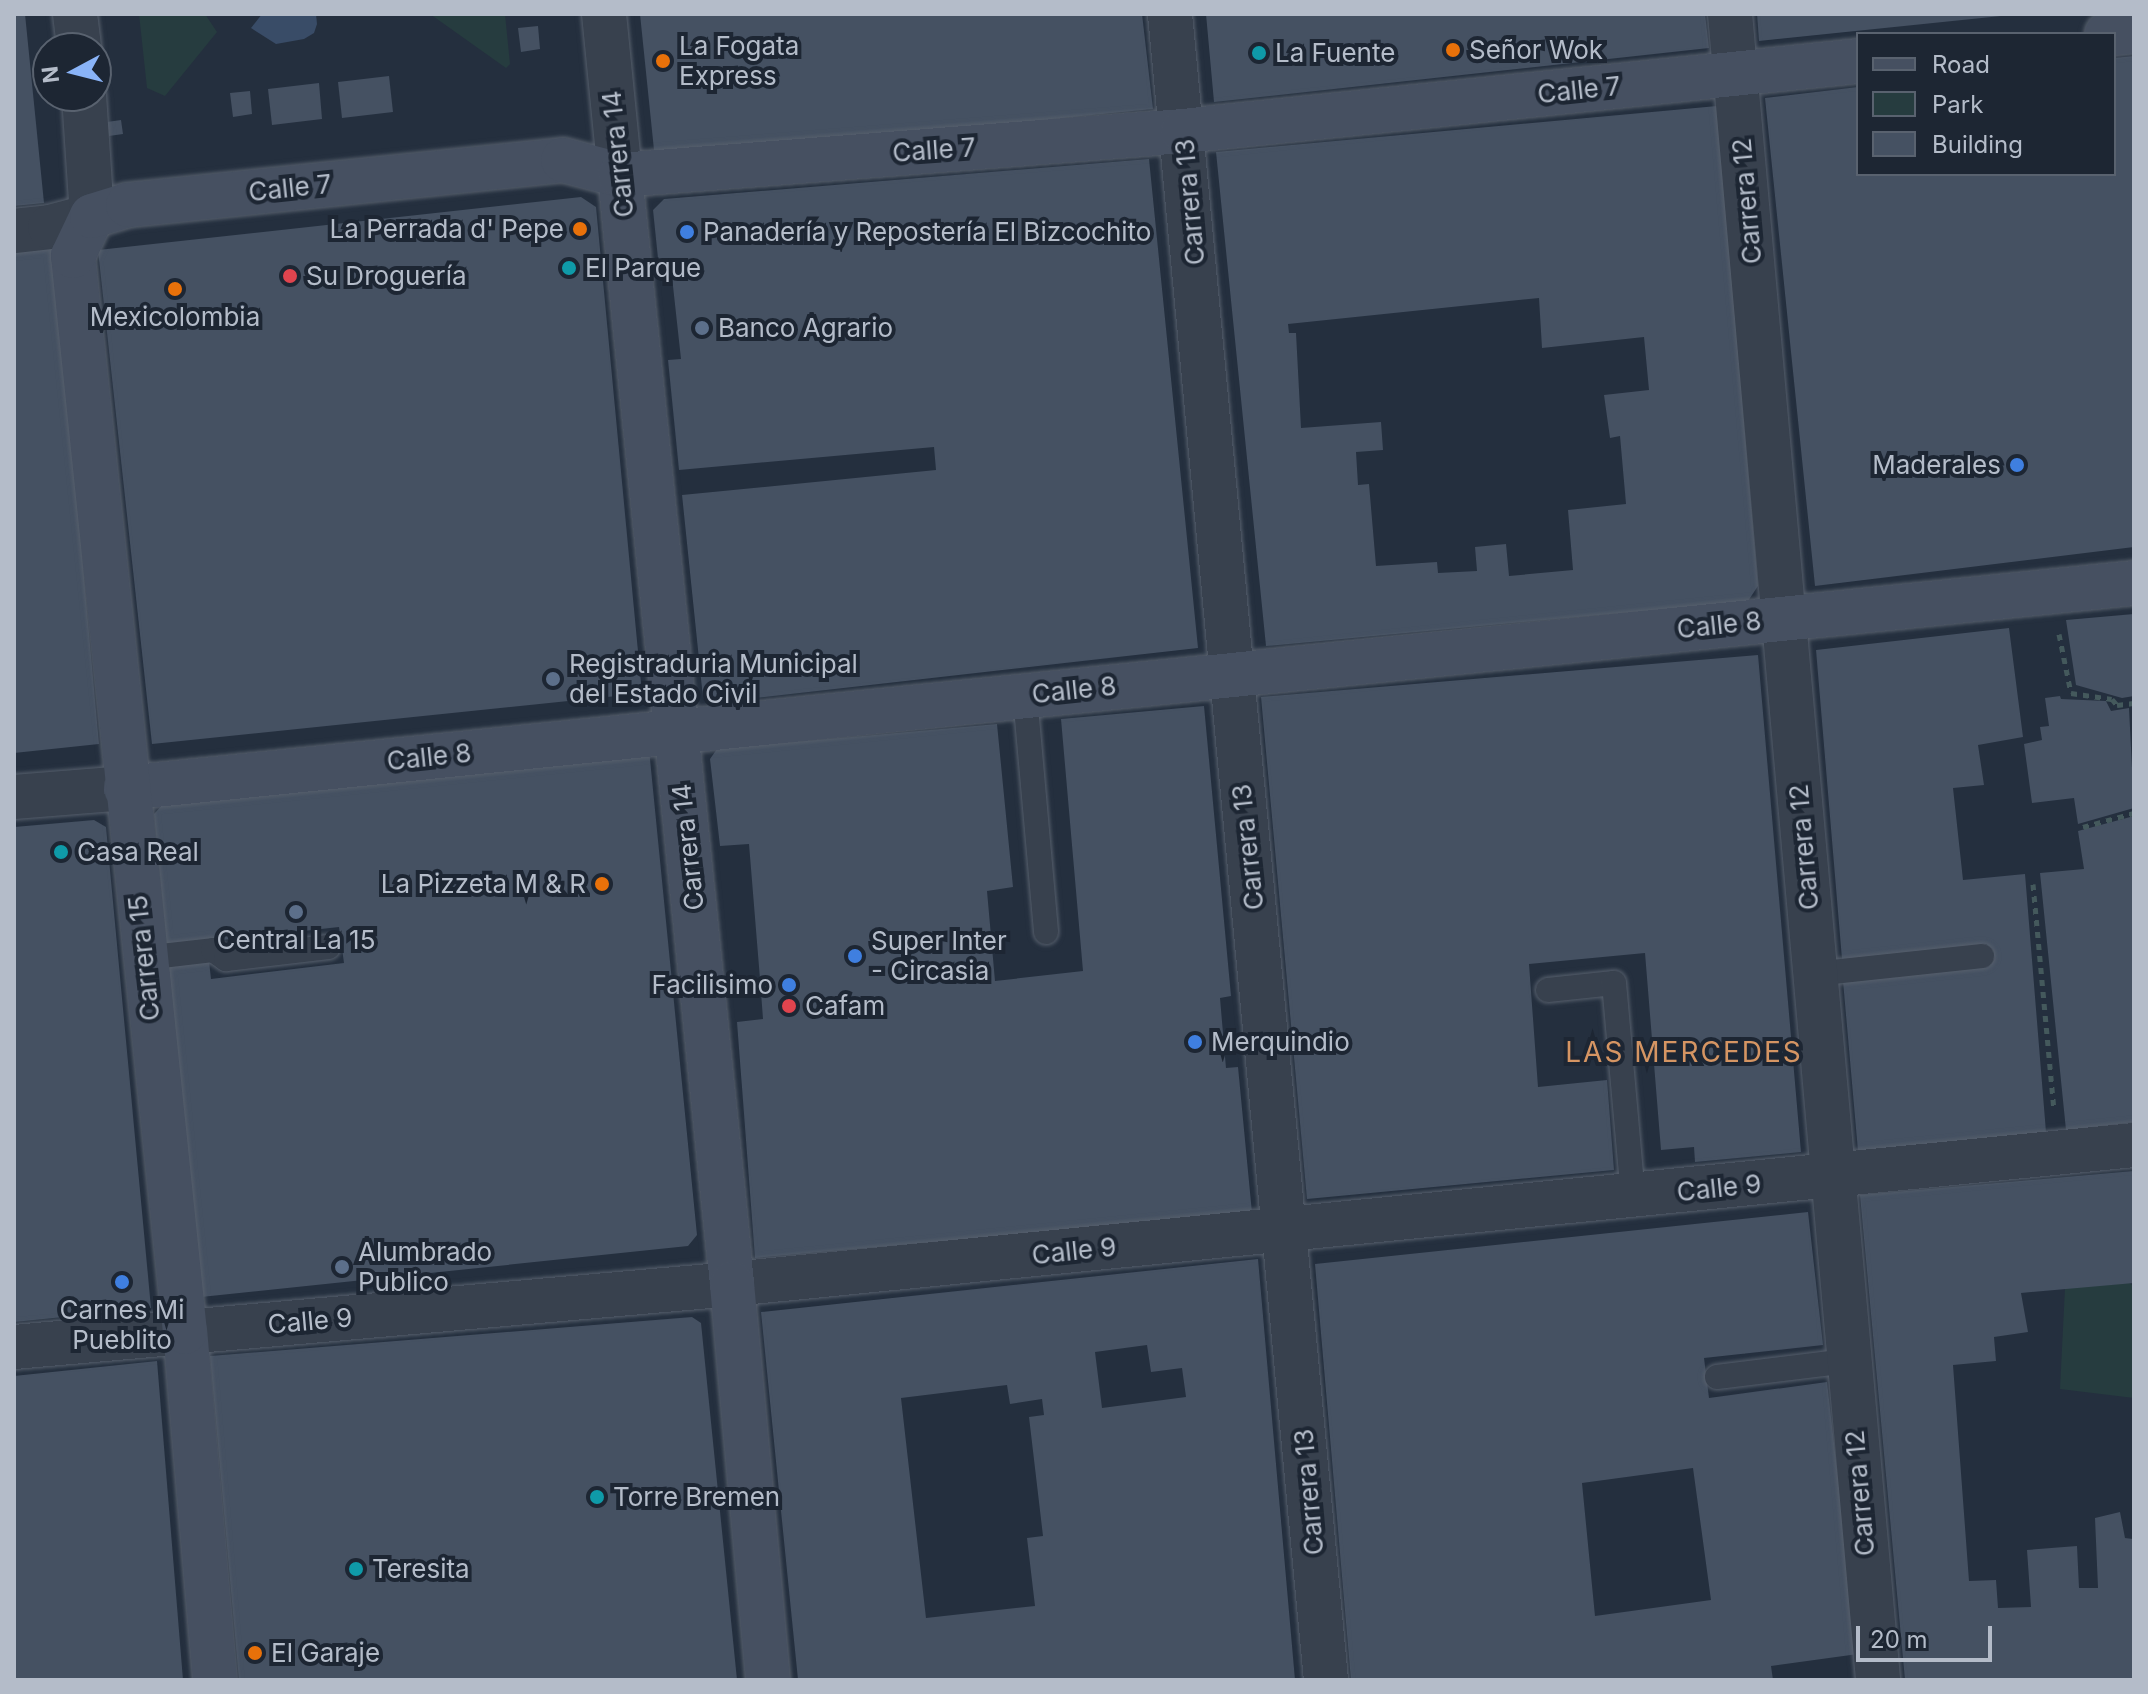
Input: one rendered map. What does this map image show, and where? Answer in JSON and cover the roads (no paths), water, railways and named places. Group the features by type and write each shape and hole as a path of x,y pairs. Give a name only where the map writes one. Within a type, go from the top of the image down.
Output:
{"main road":[{"name":"Calle 7","path":"92,216 128,205 563,160 620,175 1183,131 1856,61"},
{"name":"Carrera 14","path":"620,175 732,1284 768,1680"},
{"name":"Carrera 15","path":"92,216 73,256 185,1332 215,1680"},
{"name":"Calle 8","path":"126,788 2134,583"}],"street":[{"name":"Carrera 14","path":"604,14 620,175"},
{"name":"Carrera 13","path":"1170,14 1287,1230 1326,1680"},
{"name":"Carrera 12","path":"1730,14 1847,1361 1878,1680"},
{"name":"Carrera 15","path":"85,112 92,216"},
{"name":"Calle 7","path":"14,231 50,227 92,216"},
{"name":"Calle 8","path":"14,797 126,788"},
{"name":"Calle 9","path":"14,1347 732,1284 1831,1177 2058,1150 2134,1145"}],"lane":[{"path":"1025,696 1046,932"},
{"path":"144,958 213,950 226,959 328,947"},
{"path":"1814,974 1982,956"},
{"path":"1548,990 1614,983 1633,1197"},
{"path":"1717,1377 1847,1361"}],"water":[{"path":"262,14 316,14 317,24 314,33 304,39 276,44 251,28"}],"place":[{"name":"Señor Wok","path":"1453,50"},
{"name":"La Fuente","path":"1259,53"},
{"name":"La Fogata Express","path":"663,61"},
{"name":"La Perrada d' Pepe","path":"580,229"},
{"name":"Panadería y Repostería El Bizcochito","path":"687,232"},
{"name":"El Parque","path":"569,268"},
{"name":"Su Droguería","path":"290,276"},
{"name":"Mexicolombia","path":"175,289"},
{"name":"Banco Agrario","path":"702,328"},
{"name":"Maderales","path":"2017,465"},
{"name":"Registraduria Municipal del Estado Civil","path":"553,679"},
{"name":"Casa Real","path":"61,852"},
{"name":"La Pizzeta M & R","path":"602,884"},
{"name":"Central La 15","path":"296,912"},
{"name":"Super Inter - Circasia","path":"855,956"},
{"name":"Facilisimo","path":"789,985"},
{"name":"Cafam","path":"789,1006"},
{"name":"Merquindio","path":"1195,1042"},
{"name":"Alumbrado Publico","path":"342,1267"},
{"name":"Carnes Mi Pueblito","path":"122,1282"},
{"name":"Torre Bremen","path":"597,1497"},
{"name":"Teresita","path":"356,1569"},
{"name":"El Garaje","path":"255,1653"}],"district":[{"name":"LAS MERCEDES","path":"1684,1052"}]}
